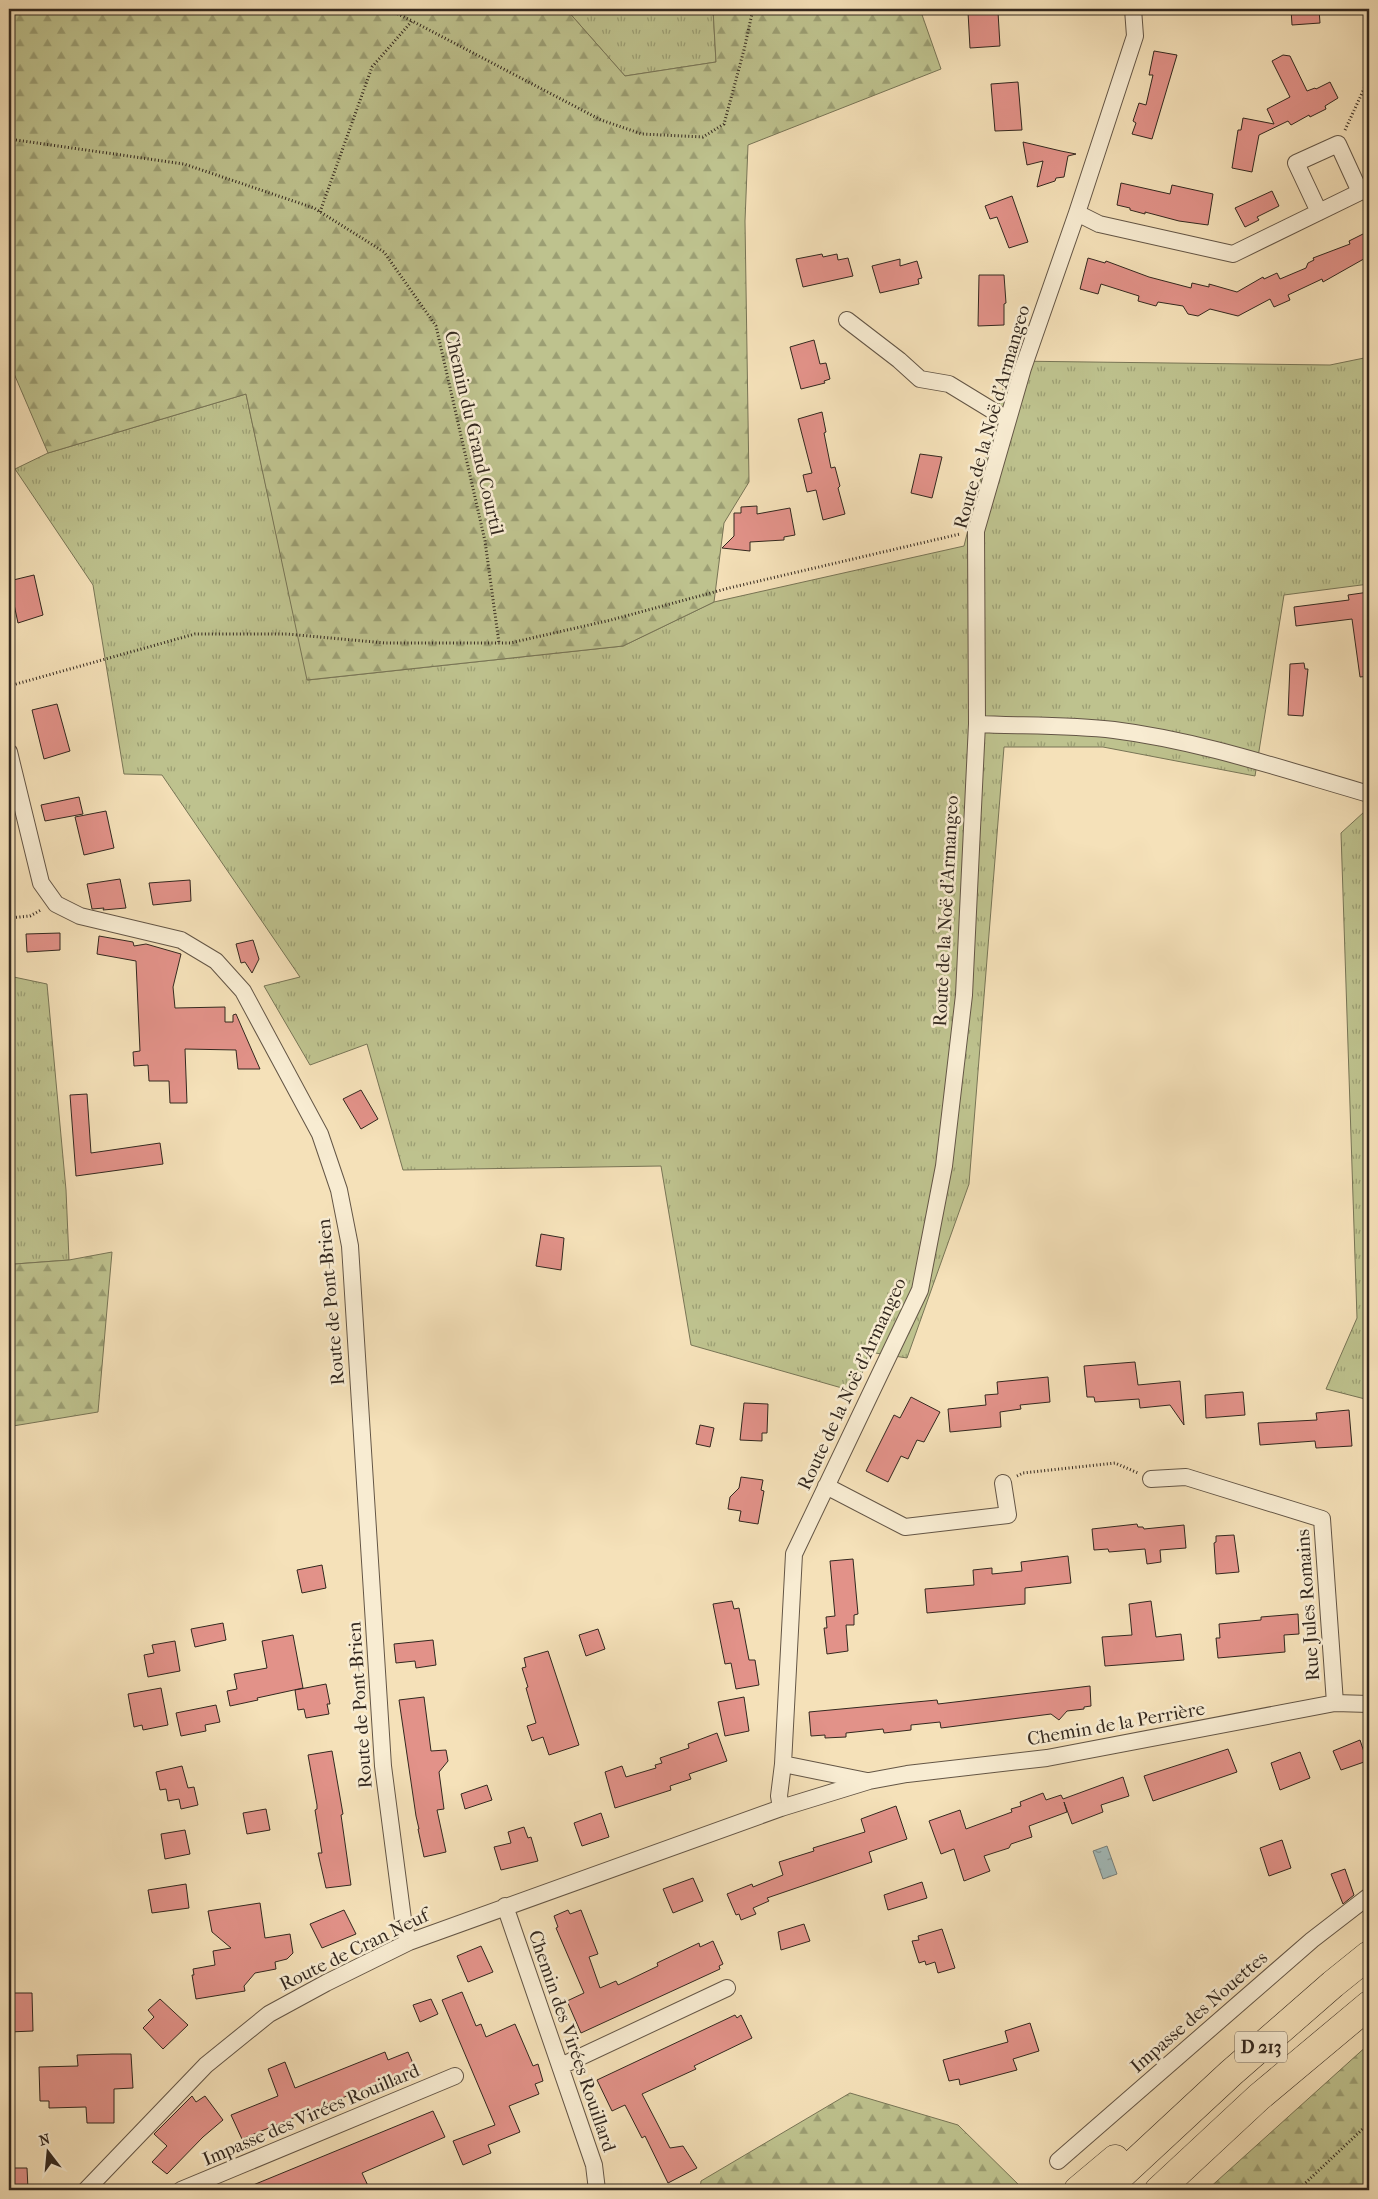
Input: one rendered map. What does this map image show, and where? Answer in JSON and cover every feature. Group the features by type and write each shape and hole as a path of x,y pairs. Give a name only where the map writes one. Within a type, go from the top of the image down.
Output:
{"highway":[{"name":"D 213","path":"1104,2190 1231,2073 1369,1955"},
{"name":"D 213","path":"1159,2190 1259,2097 1369,2005"},
{"path":"1078,2190 1111,2161 1155,2143"}],"street":[{"name":"Route de la Noë d'Armangeo","path":"781,1808 779,1796 783,1764 794,1554 920,1290 944,1166 964,995 977,724 976,531 1023,368 1077,213 1135,36 1133,9"},
{"path":"1077,213 1099,224 1233,254 1360,192 1338,144 1296,163 1319,212"},
{"path":"847,320 899,360 920,379 949,384 1008,420"},
{"path":"977,724 1112,730 1158,737 1216,750 1369,794"},
{"name":"Route de Pont-Brien","path":"9,752 41,883 56,904 80,916 181,940 216,961 242,991 276,1050 320,1134 339,1190 350,1246 382,1766 404,1927 409,1942"},
{"name":"Rue Jules Romains","path":"1151,1479 1186,1477 1322,1519 1335,1703"},
{"path":"826,1486 905,1527 1008,1515 1004,1483"},
{"name":"Chemin de la Perrière","path":"781,1808 869,1781 907,1774 1047,1758 1335,1703 1369,1704"},
{"name":"Chemin de la Perrière","path":"783,1764 869,1781"},
{"name":"Route de Cran Neuf","path":"86,2190 206,2065 269,2014 326,1982 409,1942 781,1808"},
{"name":"Impasse des Nouettes","path":"1058,2161 1312,1940 1369,1896"},
{"name":"Chemin des Virées Rouillard","path":"505,1906 594,2165 597,2190"},
{"path":"561,2066 727,1988"},
{"name":"Impasse des Virées Rouillard","path":"181,2190 455,2076"}],"path":[{"path":"388,9 601,120 642,134 703,137 724,124 753,9"},
{"path":"320,212 372,67 412,21"},
{"path":"1338,144 1369,78"},
{"name":"Chemin du Grand Courtil","path":"9,139 184,164 320,212 384,252 436,326 486,541 499,643"},
{"path":"9,686 196,634 287,634 385,643 510,643 611,620 729,588 976,531"},
{"path":"9,918 30,916 56,904"},
{"path":"1004,1483 1023,1473 1115,1463 1151,1479"},
{"path":"1298,2190 1369,2122"}],"green space":[{"path":"9,9 566,9 625,76 716,62 713,9 920,9 941,69 748,145 745,221 749,482 724,523 714,602 623,646 307,680 246,394 48,453 9,362"},
{"path":"566,9 713,9 716,62 625,76"},
{"path":"1369,357 1369,584 1284,595 1255,776 1103,747 1004,747 969,1184 907,1358 869,1352 856,1392 691,1345 661,1166 403,1170 367,1044 310,1065 264,986 300,977 162,775 124,774 93,585 15,469 48,453 246,394 308,680 623,646 714,602 964,546 1010,361 1330,365"},
{"path":"1369,791 1369,1400 1326,1389 1357,1318 1341,833 1364,812"},
{"path":"9,976 47,984 66,1190 69,1260 15,1264 13,1426 9,1427"},
{"path":"112,1252 98,1412 13,1426 15,1264 69,1260"},
{"path":"1369,2044 1369,2190 1207,2190"},
{"path":"850,2093 958,2125 1024,2190 700,2190 701,2181"}],"water":[{"path":"1107,1846 1117,1874 1103,1879 1093,1851"}],"building":[{"path":"1291,9 1319,9 1320,23 1292,25"},
{"path":"968,12 998,12 1000,46 970,48"},
{"path":"1154,51 1177,55 1152,139 1132,134 1136,123 1133,121 1139,103 1146,105 1153,75 1149,75"},
{"path":"1283,55 1290,56 1307,91 1330,82 1338,98 1325,106 1326,109 1310,117 1309,115 1291,125 1288,121 1259,135 1252,172 1232,168 1238,130 1241,130 1243,118 1274,124 1267,109 1290,97 1272,61"},
{"path":"1018,82 1022,130 995,131 991,84"},
{"path":"1023,142 1076,154 1068,156 1064,177 1056,178 1055,181 1037,187 1043,161 1027,165"},
{"path":"1121,183 1170,194 1172,185 1213,194 1208,225 1179,221 1145,212 1145,214 1117,205"},
{"path":"1272,191 1279,206 1257,217 1259,220 1245,227 1235,208"},
{"path":"1012,196 1028,242 1009,248 997,217 990,219 985,206"},
{"path":"1369,231 1369,256 1323,282 1322,279 1288,295 1290,300 1274,307 1270,299 1238,316 1210,309 1198,316 1188,314 1183,306 1158,302 1156,306 1138,301 1139,296 1101,284 1098,294 1080,289 1088,258 1105,263 1106,261 1149,277 1191,288 1192,283 1209,287 1209,284 1237,292 1263,277 1264,279 1277,273 1280,279 1306,268 1308,263 1314,260 1313,258 1350,244 1349,241"},
{"path":"822,254 823,257 837,254 838,260 848,258 853,276 803,287 796,259"},
{"path":"900,259 900,266 917,261 922,278 918,279 919,284 880,293 872,266"},
{"path":"979,275 1004,275 1006,303 1004,304 1004,325 978,326"},
{"path":"814,340 820,364 826,363 830,379 824,381 825,383 801,389 790,347"},
{"path":"822,412 831,468 835,467 845,514 823,520 816,490 807,492 803,475 812,473 798,419"},
{"path":"920,454 942,457 932,498 911,493"},
{"path":"757,506 757,514 790,508 795,535 784,537 784,540 750,542 750,551 722,548 734,536 734,513 741,513 741,507"},
{"path":"34,575 43,615 18,623 9,581"},
{"path":"1369,592 1369,676 1360,677 1352,619 1296,626 1294,607 1349,600 1348,595"},
{"path":"1304,663 1305,669 1308,669 1303,716 1288,715 1290,664"},
{"path":"57,704 70,751 44,759 32,710"},
{"path":"79,797 83,814 45,821 41,805"},
{"path":"106,811 114,848 84,855 75,817"},
{"path":"120,879 126,908 92,909 87,884"},
{"path":"190,880 191,901 153,905 149,883"},
{"path":"60,933 60,950 27,952 26,934"},
{"path":"99,936 133,942 134,946 146,944 181,954 173,987 175,1008 225,1007 225,1022 233,1022 233,1015 236,1014 260,1069 238,1069 236,1050 185,1049 187,1103 170,1103 169,1081 149,1081 148,1065 134,1066 133,1052 140,1051 136,961 97,954"},
{"path":"253,940 259,959 252,973 245,962 241,963 236,944"},
{"path":"361,1090 378,1119 361,1129 343,1099"},
{"path":"87,1094 91,1153 160,1143 163,1164 76,1176 70,1095"},
{"path":"541,1234 564,1238 561,1270 536,1266"},
{"path":"1135,1362 1138,1385 1180,1381 1184,1425 1170,1405 1140,1408 1139,1399 1095,1402 1094,1397 1087,1397 1084,1366"},
{"path":"1048,1377 1050,1402 1020,1405 1021,1409 1000,1412 1001,1427 950,1432 948,1409 986,1405 985,1395 998,1394 997,1382"},
{"path":"1243,1392 1245,1415 1206,1418 1205,1395"},
{"path":"911,1397 940,1412 924,1442 917,1440 908,1459 901,1456 888,1482 866,1471 894,1415 900,1418"},
{"path":"744,1403 768,1404 767,1433 762,1433 762,1441 740,1440"},
{"path":"1349,1410 1352,1446 1316,1448 1315,1441 1260,1445 1258,1423 1317,1420 1316,1413"},
{"path":"700,1425 714,1428 710,1447 696,1444"},
{"path":"741,1477 763,1480 761,1490 764,1491 758,1524 739,1521 741,1511 728,1509 730,1497 739,1488"},
{"path":"1137,1524 1138,1527 1143,1527 1144,1529 1184,1525 1186,1548 1160,1550 1161,1562 1147,1564 1145,1549 1109,1552 1108,1549 1094,1550 1092,1529"},
{"path":"1234,1535 1239,1572 1216,1574 1214,1543 1216,1542 1216,1536"},
{"path":"1068,1556 1071,1583 1025,1588 1025,1604 927,1613 925,1589 974,1585 973,1570 992,1568 992,1574 1022,1571 1021,1562"},
{"path":"853,1559 858,1614 854,1615 854,1625 846,1625 848,1651 827,1654 824,1628 827,1628 826,1617 835,1616 830,1561"},
{"path":"322,1565 326,1588 302,1593 297,1570"},
{"path":"732,1601 734,1609 739,1608 749,1660 755,1660 759,1685 736,1689 731,1663 725,1664 713,1604"},
{"path":"1151,1601 1156,1637 1181,1634 1184,1660 1105,1666 1102,1637 1132,1635 1129,1604"},
{"path":"1298,1614 1299,1634 1284,1635 1285,1652 1218,1658 1216,1638 1220,1638 1219,1624 1261,1620 1261,1617"},
{"path":"223,1623 226,1640 195,1647 191,1629"},
{"path":"598,1629 605,1649 586,1656 579,1635"},
{"path":"293,1635 303,1688 230,1706 227,1691 237,1689 234,1674 267,1668 262,1641"},
{"path":"433,1640 436,1665 416,1668 415,1661 396,1663 394,1644"},
{"path":"175,1641 180,1671 148,1677 144,1655 154,1653 152,1645"},
{"path":"548,1651 579,1745 549,1755 543,1737 532,1741 527,1726 536,1723 522,1668 526,1667 524,1658"},
{"path":"326,1684 330,1704 327,1704 329,1714 306,1718 304,1709 298,1710 295,1690"},
{"path":"1090,1686 1091,1706 1084,1707 1084,1709 1067,1711 1059,1720 1051,1714 941,1728 940,1722 911,1725 911,1730 884,1733 883,1729 846,1733 846,1737 825,1738 825,1735 811,1736 809,1712 937,1700 938,1704"},
{"path":"161,1688 168,1725 143,1730 142,1725 134,1727 128,1694"},
{"path":"424,1697 431,1751 446,1750 448,1761 439,1772 444,1809 437,1810 446,1852 424,1857 418,1829 399,1700"},
{"path":"744,1697 749,1731 725,1736 718,1702"},
{"path":"216,1705 220,1722 205,1725 206,1731 181,1736 176,1713"},
{"path":"717,1733 727,1761 689,1774 691,1779 670,1786 671,1790 615,1808 605,1772 622,1766 626,1777 656,1768 655,1765 662,1763 660,1758 689,1748 688,1744"},
{"path":"1360,1740 1367,1761 1341,1770 1333,1751"},
{"path":"1228,1749 1237,1772 1153,1801 1144,1776"},
{"path":"332,1751 343,1814 341,1815 351,1885 326,1888 318,1853 322,1853 315,1810 317,1805 308,1755"},
{"path":"1300,1752 1310,1778 1280,1790 1271,1763"},
{"path":"182,1766 188,1788 194,1787 198,1805 181,1809 179,1799 168,1801 166,1789 160,1790 156,1772"},
{"path":"1123,1777 1129,1796 1101,1805 1103,1812 1072,1824 1064,1802 1067,1812 1029,1826 1032,1837 1011,1844 1009,1848 984,1856 990,1871 964,1881 954,1849 941,1854 929,1821 960,1810 966,1829 1012,1812 1011,1809 1021,1806 1020,1802 1043,1793 1046,1800 1061,1795 1063,1799"},
{"path":"487,1785 492,1800 465,1809 461,1794"},
{"path":"896,1806 907,1839 869,1852 872,1862 767,1898 769,1901 753,1908 756,1914 741,1920 739,1914 736,1915 727,1894 752,1884 753,1887 783,1875 779,1862 814,1851 813,1848 865,1832 861,1819"},
{"path":"266,1809 270,1830 247,1834 243,1813"},
{"path":"601,1813 609,1837 582,1846 574,1823"},
{"path":"524,1827 528,1838 531,1837 538,1861 501,1870 494,1847 511,1843 508,1832"},
{"path":"185,1830 190,1854 165,1859 161,1834"},
{"path":"1282,1840 1291,1868 1269,1876 1260,1848"},
{"path":"1345,1869 1354,1895 1343,1904 1331,1874"},
{"path":"693,1878 703,1901 673,1913 663,1889"},
{"path":"922,1882 927,1898 888,1910 884,1895"},
{"path":"186,1884 189,1908 152,1913 148,1890"},
{"path":"260,1903 265,1938 290,1934 293,1953 287,1959 275,1962 276,1969 255,1973 244,1986 245,1991 196,1999 192,1975 194,1975 193,1969 215,1965 213,1951 231,1948 212,1932 208,1911"},
{"path":"344,1910 356,1934 322,1948 310,1924"},
{"path":"568,1910 570,1914 581,1910 598,1954 589,1957 600,1988 616,1981 618,1985 658,1966 657,1963 699,1943 700,1947 713,1941 723,1964 719,1966 720,1969 581,2033 567,2001 584,1993 556,1928 558,1927 554,1916"},
{"path":"804,1924 810,1941 781,1950 778,1932"},
{"path":"942,1929 955,1968 938,1973 935,1962 926,1965 925,1961 919,1963 912,1941 919,1940 918,1936"},
{"path":"481,1946 493,1972 468,1982 457,1956"},
{"path":"462,1992 476,2026 481,2024 486,2037 515,2024 533,2066 538,2064 543,2081 535,2084 539,2094 509,2106 520,2132 488,2145 491,2153 463,2165 453,2141 495,2125 442,2000"},
{"path":"9,1993 32,1993 33,2031 9,2032"},
{"path":"160,1999 188,2025 163,2049 143,2028 154,2017 148,2010"},
{"path":"431,1999 438,2014 420,2022 413,2005"},
{"path":"735,2015 737,2018 741,2015 752,2038 694,2066 696,2069 642,2094 670,2148 683,2146 697,2168 668,2183 645,2136 642,2138 625,2105 612,2111 597,2080"},
{"path":"1030,2023 1039,2051 1013,2059 1017,2070 960,2085 959,2079 949,2081 943,2060 1008,2042 1005,2031"},
{"path":"385,2052 388,2060 408,2052 415,2068 242,2139 231,2115 278,2096 268,2069 285,2062 295,2088"},
{"path":"131,2054 133,2088 114,2089 114,2123 87,2123 86,2107 49,2108 49,2101 40,2101 39,2067 78,2066 77,2055"},
{"path":"192,2096 196,2102 205,2096 223,2120 203,2137 167,2174 152,2162 167,2146 154,2134"},
{"path":"433,2111 445,2137 362,2173 370,2190 241,2190"},
{"path":"9,2168 27,2168 28,2189 9,2189"}]}
